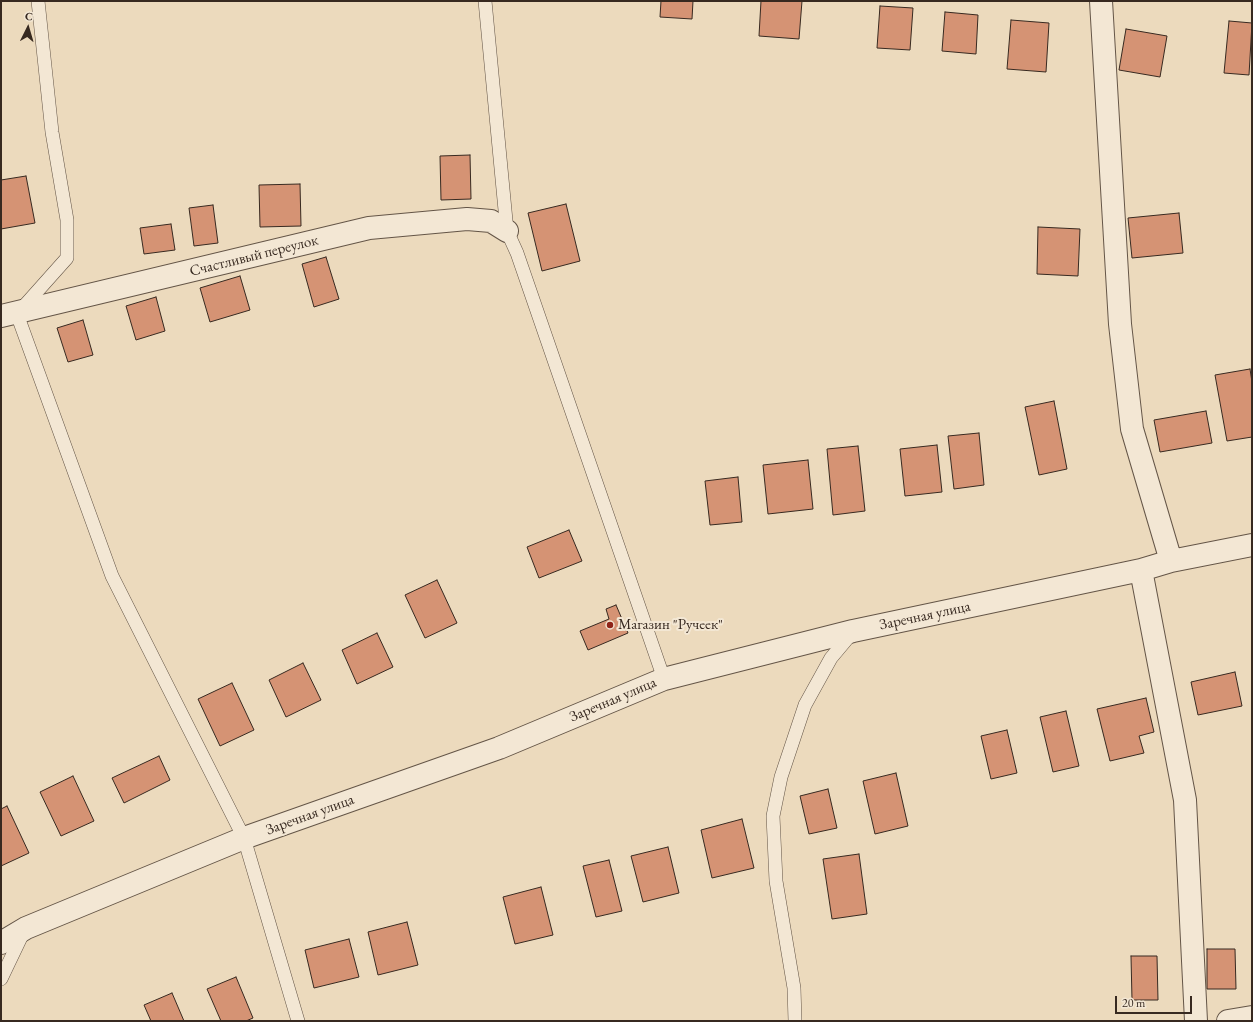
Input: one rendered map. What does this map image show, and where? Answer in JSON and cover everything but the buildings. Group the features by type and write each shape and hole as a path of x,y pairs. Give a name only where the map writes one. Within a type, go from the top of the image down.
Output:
{"street":[{"path":"1101,1 1120,324 1130,414 1132,429 1171,561"},
{"name":"Счастливый переулок","path":"9,315 369,228 467,219 491,221 507,231"},
{"name":"Заречная улица","path":"1,943 26,928 244,838 499,748 664,679 853,631 1141,570 1171,561 1252,545"},
{"path":"1141,570 1185,800 1196,1021"},
{"path":"1228,1021 1252,1017"}],"lane":[{"path":"38,1 52,132 67,220 67,258 9,315 112,576 244,838 298,1021"},
{"path":"485,1 507,231 520,261 664,679"},
{"path":"795,1021 794,988 776,881 774,816 781,778 804,705 831,658 853,631"},
{"path":"1,980 26,928"}],"place":[{"name":"Магазин \"Ручеек\"","path":"610,625"}]}
